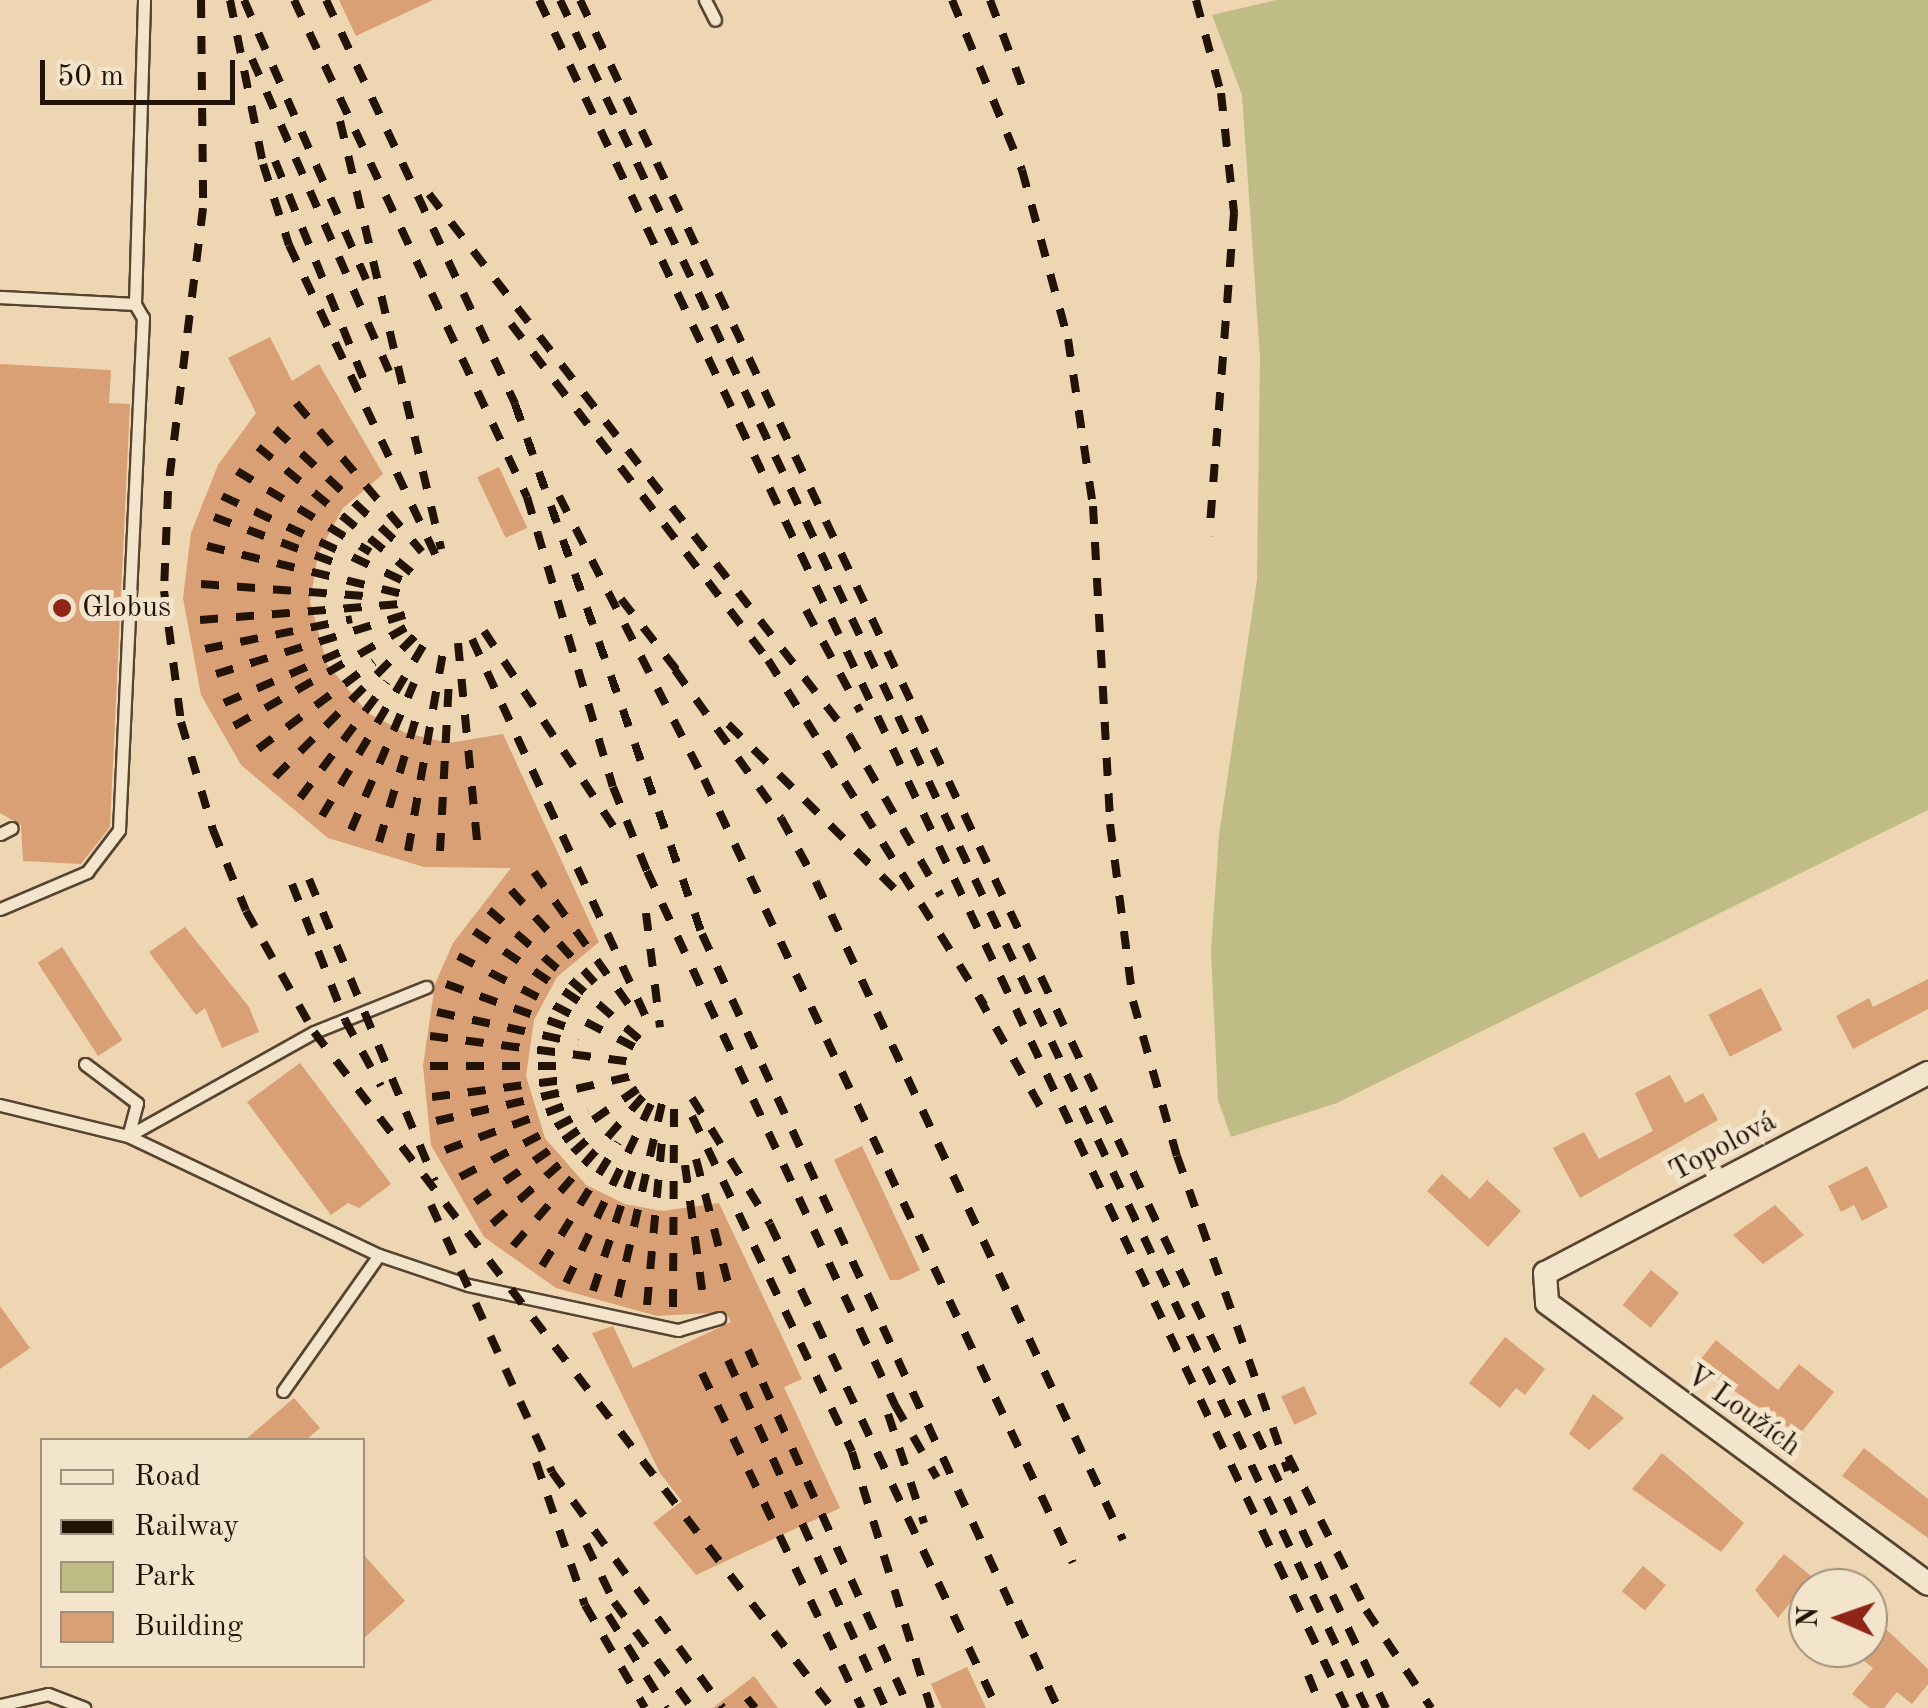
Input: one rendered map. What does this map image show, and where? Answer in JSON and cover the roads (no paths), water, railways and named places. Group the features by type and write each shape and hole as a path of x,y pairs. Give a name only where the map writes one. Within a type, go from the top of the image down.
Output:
{"street":[{"name":"Topolová","path":"1545,1273 1928,1073"},
{"name":"V Loužích","path":"1545,1273 1547,1303 1928,1584"}],"lane":[{"path":"0,909 87,872 119,830 143,318 135,304 144,0"},
{"path":"706,0 714,20"},
{"path":"0,297 135,304"},
{"path":"128,1136 314,1032 426,986"},
{"path":"85,1064 138,1102 128,1136"},
{"path":"0,1106 128,1136 379,1255 468,1285 678,1330 719,1318"},
{"path":"283,1392 379,1255"},
{"path":"0,1705 48,1694 84,1708"}],"railway":[{"path":"201,0 203,208 168,491 164,591 181,722 213,830 246,911 314,1032 832,1708"},
{"path":"230,0 263,164 289,245 438,560"},
{"path":"244,0 366,279"},
{"path":"294,0 527,497 613,787 647,871 895,1405 937,1478"},
{"path":"326,0 515,404 702,934 1058,1708"},
{"path":"539,0 1346,1708"},
{"path":"560,0 1366,1708"},
{"path":"580,0 1386,1708"},
{"path":"952,0 1022,170 1068,339 1093,506 1110,824 1133,1001 1177,1156 1288,1471"},
{"path":"990,0 1027,99"},
{"path":"1196,0 1221,93 1234,213 1209,536"},
{"path":"252,59 389,371"},
{"path":"340,121 441,549"},
{"path":"275,161 367,388"},
{"path":"429,194 849,735 941,896"},
{"path":"511,324 768,660 984,1005"},
{"path":"296,403 422,552"},
{"path":"275,429 403,548"},
{"path":"258,447 418,578"},
{"path":"237,471 370,552"},
{"path":"222,496 414,586"},
{"path":"559,496 704,779 1073,1563"},
{"path":"214,517 336,563"},
{"path":"207,546 411,596"},
{"path":"201,584 365,596"},
{"path":"621,599 683,678"},
{"path":"200,620 412,603"},
{"path":"806,610 860,711"},
{"path":"216,674 414,612"},
{"path":"205,649 352,619"},
{"path":"234,726 417,621"},
{"path":"275,777 423,628"},
{"path":"484,631 621,838"},
{"path":"322,816 430,634"},
{"path":"472,639 652,1030"},
{"path":"408,851 445,642"},
{"path":"458,643 478,851"},
{"path":"224,703 352,647"},
{"path":"258,749 374,662"},
{"path":"675,670 781,818 816,882 1123,1540"},
{"path":"440,851 449,681"},
{"path":"300,798 387,682"},
{"path":"351,830 414,683"},
{"path":"379,842 419,708"},
{"path":"728,724 906,900"},
{"path":"534,872 633,1011"},
{"path":"309,879 435,1181"},
{"path":"292,884 345,1020 381,1086"},
{"path":"511,890 595,983"},
{"path":"489,910 640,1040"},
{"path":"646,913 660,1027"},
{"path":"474,931 586,1006"},
{"path":"458,956 636,1048"},
{"path":"446,984 578,1031"},
{"path":"978,996 1045,1115"},
{"path":"437,1012 578,1043"},
{"path":"430,1036 632,1062"},
{"path":"430,1066 565,1066"},
{"path":"436,1121 633,1076"},
{"path":"432,1097 571,1079"},
{"path":"475,1202 639,1088"},
{"path":"513,1246 645,1094"},
{"path":"692,1098 770,1224 997,1708"},
{"path":"566,1283 653,1100"},
{"path":"445,1150 572,1103"},
{"path":"618,1297 662,1103"},
{"path":"673,1307 674,1104"},
{"path":"460,1177 588,1110"},
{"path":"692,1116 852,1452 931,1708"},
{"path":"492,1224 594,1134"},
{"path":"647,1305 662,1141"},
{"path":"542,1266 618,1143"},
{"path":"696,1159 731,1294"},
{"path":"593,1291 635,1163"},
{"path":"685,1165 704,1304"},
{"path":"431,1205 552,1472 723,1708"},
{"path":"748,1350 909,1708"},
{"path":"728,1360 886,1708"},
{"path":"702,1373 862,1708"},
{"path":"888,1414 924,1523"},
{"path":"1288,1456 1366,1610 1431,1708"},
{"path":"536,1462 585,1605 645,1708"},
{"path":"586,1544 614,1602 692,1708"},
{"path":"608,1615 666,1708"},
{"path":"1308,1675 1321,1708"},
{"path":"747,1698 755,1708"}],"place":[{"name":"Globus","path":"62,608"}]}
